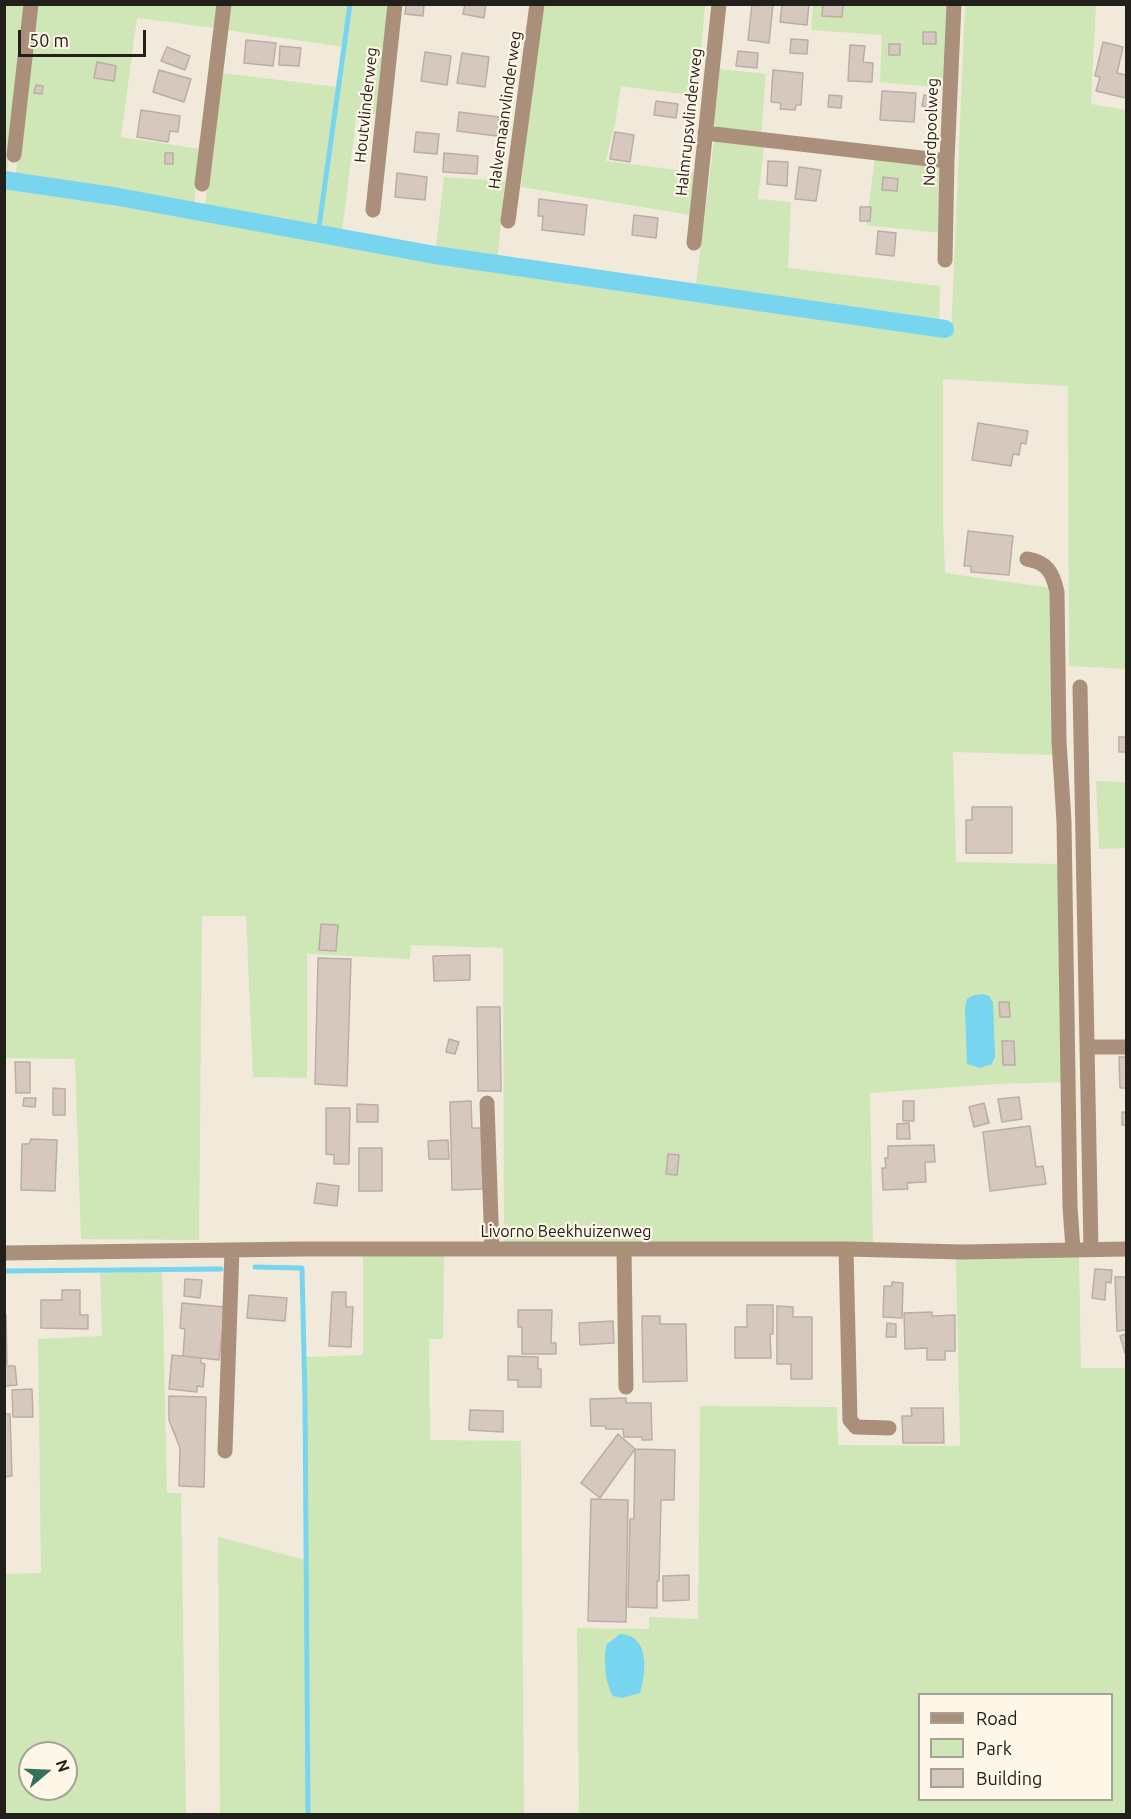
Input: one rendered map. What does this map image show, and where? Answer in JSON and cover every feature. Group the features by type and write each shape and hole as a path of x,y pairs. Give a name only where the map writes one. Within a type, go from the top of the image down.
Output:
{"street":[{"path":"14,155 31,4"},
{"path":"202,184 224,4"},
{"name":"Houtvlinderweg","path":"373,210 395,4"},
{"name":"Halvemaanvlinderweg","path":"508,221 537,4"},
{"name":"Halmrupsvlinderweg","path":"694,243 719,4"},
{"name":"Noordpoolweg","path":"945,260 954,4"},
{"path":"705,133 947,161"},
{"path":"1027,559 1038,561 1046,566 1054,578 1058,592 1059,741 1064,822 1070,1208 1073,1249"},
{"path":"1080,687 1091,1249"},
{"path":"1087,1047 1126,1047"},
{"path":"487,1103 492,1250"},
{"path":"846,1249 850,1420 856,1427 890,1428"},
{"name":"Livorno Beekhuizenweg","path":"4,1253 232,1250 846,1249 962,1252 1126,1249"},
{"path":"225,1450 232,1250"},
{"path":"624,1250 626,1387"}],"green space":[{"path":"4,5 26,5 6,180 4,180"},
{"path":"37,5 218,5 215,28 137,18 121,137 201,149 193,211 15,181"},
{"path":"229,5 389,5 378,114 357,112 341,239 204,213 222,73 338,87 344,47 226,30"},
{"path":"542,5 705,5 697,96 621,86 606,161 694,172 690,215 521,187"},
{"path":"813,5 948,5 944,88 880,82 882,35 811,30"},
{"path":"965,5 1096,5 1091,104 1126,110 1126,669 1069,666 1068,386 943,379 945,573 1051,588 1056,755 953,752 956,862 1060,864 1066,1082 996,1084 870,1093 873,1242 504,1245 503,948 411,945 410,959 307,954 307,1078 253,1077 246,916 202,916 199,1240 81,1239 75,1059 5,1058 4,187 208,219 434,261 951,336"},
{"path":"720,69 766,74 761,135 718,130 714,123"},
{"path":"714,141 764,147 758,199 791,202 788,268 940,286 939,328 695,293"},
{"path":"875,159 946,168 942,233 866,225"},
{"path":"444,177 505,181 497,263 435,255"},
{"path":"1096,781 1126,782 1126,848 1099,849"},
{"path":"444,1255 443,1339 429,1339 430,1440 521,1441 524,1814 220,1814 218,1537 306,1560 304,1357 363,1355 363,1257"},
{"path":"1079,1256 1081,1368 1126,1368 1126,1814 579,1814 577,1628 649,1629 649,1617 698,1619 700,1406 837,1407 838,1445 960,1446 956,1258"},
{"path":"100,1270 162,1270 167,1493 181,1493 186,1814 5,1814 5,1574 41,1573 38,1339 102,1336"}],"water":[{"path":"983,994 989,996 993,1002 995,1057 992,1064 980,1068 967,1064 965,1007 967,999"},
{"path":"620,1634 630,1636 637,1641 641,1648 644,1665 640,1693 622,1698 613,1696 610,1691 605,1663 607,1644"}],"building":[{"path":"406,4 424,4 423,16 405,14"},
{"path":"465,4 486,4 484,18 463,14"},
{"path":"752,4 773,4 769,43 748,40"},
{"path":"782,4 809,4 807,25 780,22"},
{"path":"823,4 843,5 842,17 822,16"},
{"path":"923,32 936,32 936,44 923,44"},
{"path":"791,39 808,40 807,54 790,53"},
{"path":"246,40 276,43 273,66 244,63"},
{"path":"1103,42 1123,47 1117,73 1126,75 1126,98 1096,91 1100,77 1095,76"},
{"path":"889,44 900,44 900,55 889,55"},
{"path":"850,45 865,46 863,62 873,63 872,82 848,81"},
{"path":"280,46 301,48 299,66 279,65"},
{"path":"167,47 190,56 185,70 161,61"},
{"path":"738,51 758,53 757,68 736,66"},
{"path":"425,52 451,56 447,85 421,81"},
{"path":"462,53 489,57 485,87 457,83"},
{"path":"97,62 116,66 114,81 94,78"},
{"path":"159,70 191,79 184,102 153,92"},
{"path":"773,70 803,73 801,105 796,105 795,110 780,109 781,103 771,102"},
{"path":"36,85 43,86 42,94 34,93"},
{"path":"882,91 916,93 914,122 880,120"},
{"path":"829,95 842,96 841,108 828,107"},
{"path":"924,95 932,97 930,108 922,106"},
{"path":"656,101 678,104 676,118 654,115"},
{"path":"141,110 180,116 178,132 170,131 168,142 137,137"},
{"path":"459,112 499,117 497,136 457,131"},
{"path":"416,132 439,134 437,154 414,152"},
{"path":"615,132 634,135 630,162 610,159"},
{"path":"165,153 173,153 173,164 165,164"},
{"path":"444,153 478,156 477,174 443,172"},
{"path":"768,161 788,162 787,186 767,184"},
{"path":"799,167 821,170 816,201 795,199"},
{"path":"397,173 427,177 425,200 395,197"},
{"path":"883,177 898,179 897,191 882,190"},
{"path":"539,199 587,205 584,235 542,230 543,216 538,216"},
{"path":"860,207 871,207 870,221 860,221"},
{"path":"634,215 658,218 656,238 632,235"},
{"path":"878,231 896,233 894,256 876,254"},
{"path":"978,423 1028,431 1026,444 1021,443 1019,455 1013,454 1011,466 972,460"},
{"path":"968,531 1013,536 1009,575 971,572 971,566 964,566"},
{"path":"1119,737 1126,737 1126,752 1119,752"},
{"path":"972,807 1012,807 1012,853 966,853 966,820 972,820"},
{"path":"321,924 338,925 336,951 319,950"},
{"path":"470,955 470,980 434,981 433,956"},
{"path":"318,958 351,959 347,1086 315,1084"},
{"path":"999,1002 1009,1002 1010,1017 1000,1017"},
{"path":"477,1007 500,1007 501,1091 478,1091"},
{"path":"449,1039 459,1042 455,1054 446,1052"},
{"path":"1002,1041 1014,1041 1015,1065 1003,1065"},
{"path":"1119,1057 1126,1057 1126,1088 1120,1088"},
{"path":"15,1062 30,1062 30,1093 16,1093"},
{"path":"53,1088 65,1089 65,1115 53,1115"},
{"path":"1019,1097 1022,1119 1002,1122 998,1099"},
{"path":"24,1098 36,1098 35,1107 23,1106"},
{"path":"471,1101 472,1128 481,1128 483,1189 452,1190 450,1102"},
{"path":"903,1101 914,1101 914,1121 903,1121"},
{"path":"984,1103 989,1123 974,1127 969,1107"},
{"path":"357,1104 378,1105 378,1122 357,1122"},
{"path":"326,1108 350,1108 349,1164 334,1164 334,1155 326,1154"},
{"path":"1122,1112 1126,1112 1126,1125 1122,1125"},
{"path":"909,1123 910,1139 897,1139 897,1124"},
{"path":"1030,1126 1036,1167 1043,1166 1046,1184 990,1191 983,1132"},
{"path":"31,1139 57,1140 55,1191 21,1190 22,1144 29,1144"},
{"path":"448,1140 449,1159 429,1159 428,1141"},
{"path":"934,1145 935,1162 925,1162 926,1182 907,1183 908,1189 883,1190 882,1168 886,1168 885,1158 888,1158 888,1146"},
{"path":"359,1148 382,1148 382,1191 359,1191"},
{"path":"668,1154 679,1155 677,1175 666,1174"},
{"path":"317,1183 339,1186 337,1206 314,1203"},
{"path":"1095,1269 1112,1270 1111,1283 1106,1282 1105,1300 1092,1298"},
{"path":"1115,1277 1126,1277 1126,1330 1117,1331"},
{"path":"185,1279 202,1280 200,1298 184,1296"},
{"path":"892,1282 903,1283 902,1318 883,1317 884,1286 892,1286"},
{"path":"62,1290 80,1290 80,1315 88,1315 88,1329 41,1328 41,1300 62,1300"},
{"path":"332,1292 346,1292 346,1307 353,1307 351,1347 329,1346"},
{"path":"249,1295 287,1298 285,1321 247,1318"},
{"path":"182,1303 225,1307 219,1360 183,1356 185,1329 180,1328"},
{"path":"747,1305 773,1305 773,1334 770,1334 771,1358 735,1358 735,1327 747,1327"},
{"path":"777,1306 793,1307 793,1317 812,1317 812,1379 791,1379 791,1364 777,1364"},
{"path":"518,1310 552,1310 551,1343 556,1343 556,1354 522,1354 522,1327 518,1327"},
{"path":"932,1312 932,1316 955,1315 955,1351 945,1351 945,1360 927,1360 927,1348 905,1349 904,1313"},
{"path":"4,1315 6,1315 7,1364 4,1364"},
{"path":"642,1316 660,1316 660,1324 686,1324 687,1381 643,1382"},
{"path":"613,1321 614,1343 580,1345 579,1323"},
{"path":"887,1323 896,1324 896,1337 886,1337"},
{"path":"1126,1334 1126,1353 1125,1353 1120,1336"},
{"path":"172,1355 201,1358 201,1363 205,1364 203,1387 197,1386 197,1392 169,1389"},
{"path":"508,1356 538,1357 541,1387 518,1387 518,1380 508,1380"},
{"path":"4,1366 15,1366 17,1385 5,1386"},
{"path":"32,1389 33,1417 13,1417 12,1390"},
{"path":"169,1396 206,1397 204,1487 179,1486 180,1448 169,1420"},
{"path":"626,1398 626,1403 651,1403 652,1440 642,1440 642,1437 624,1437 623,1429 591,1426 590,1399"},
{"path":"911,1408 943,1408 944,1443 903,1443 902,1416 912,1416"},
{"path":"470,1410 503,1411 503,1432 469,1430"},
{"path":"4,1414 10,1414 12,1476 4,1477"},
{"path":"618,1434 635,1449 600,1498 581,1483"},
{"path":"635,1449 675,1450 674,1500 661,1500 657,1608 628,1607 630,1519 634,1519"},
{"path":"591,1499 628,1500 626,1622 588,1621"},
{"path":"689,1575 689,1600 663,1601 663,1576"}],"waterway":[{"path":"318,234 350,4"},
{"path":"4,180 113,196 435,255 945,329"},
{"path":"255,1267 302,1268 308,1814"},
{"path":"4,1271 221,1269"}]}
